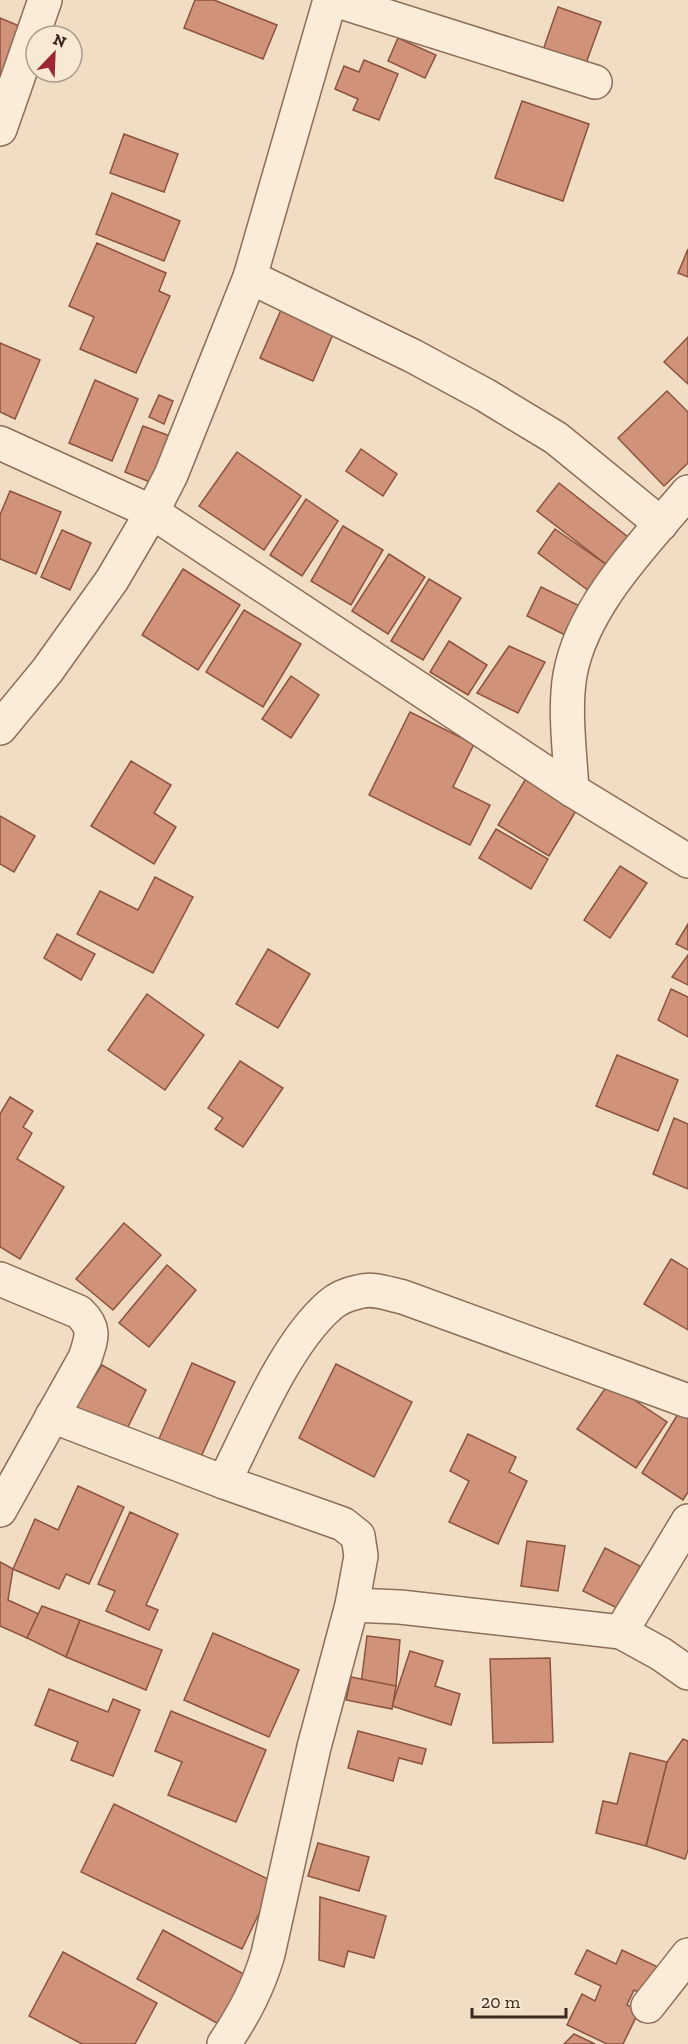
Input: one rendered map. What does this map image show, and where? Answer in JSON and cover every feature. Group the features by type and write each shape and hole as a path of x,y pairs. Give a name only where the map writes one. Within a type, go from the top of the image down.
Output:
{"street":[{"path":"0,129 45,0"},
{"path":"0,728 47,671 112,580 171,475 250,277 330,0"},
{"path":"335,0 595,82"},
{"path":"250,277 413,356 485,395 556,438 661,524"},
{"path":"0,443 152,512 572,790 688,861"},
{"path":"572,790 568,711 570,676 581,637 628,562 688,492"},
{"path":"0,1279 79,1312 88,1321 92,1333 85,1358 0,1510"},
{"path":"224,1482 286,1361 309,1328 330,1305 359,1291 371,1289 403,1297 688,1401"},
{"path":"52,1416 224,1482 344,1524 358,1536 361,1556 352,1605 314,1747 268,1954 259,1984 224,2044"},
{"path":"621,1632 688,1521"},
{"path":"352,1605 400,1607 621,1632 661,1654 688,1673"},
{"path":"648,2006 688,1955"}],"building":[{"path":"195,0 214,0 277,25 263,59 184,28"},
{"path":"558,7 601,22 585,66 543,50"},
{"path":"0,18 24,28 0,90"},
{"path":"398,38 436,55 425,78 388,61"},
{"path":"364,60 398,74 379,120 353,110 358,99 335,89 344,66 359,72"},
{"path":"522,101 589,124 563,201 495,178"},
{"path":"124,134 178,154 164,192 110,173"},
{"path":"112,193 180,221 164,261 96,234"},
{"path":"97,243 166,273 159,291 170,296 136,373 80,349 94,317 69,306"},
{"path":"688,249 688,277 678,273"},
{"path":"281,310 334,332 313,381 260,358"},
{"path":"688,337 688,384 664,362"},
{"path":"0,343 40,360 15,419 0,412"},
{"path":"95,380 138,399 112,461 69,443"},
{"path":"667,391 688,412 688,463 664,486 618,438"},
{"path":"159,395 173,401 164,424 149,417"},
{"path":"143,426 178,439 160,486 125,472"},
{"path":"361,449 397,474 383,496 346,471"},
{"path":"237,452 301,496 264,550 199,506"},
{"path":"559,483 628,537 607,565 537,511"},
{"path":"10,491 61,512 36,574 0,559 0,515"},
{"path":"306,499 338,521 302,576 270,555"},
{"path":"343,526 383,550 351,605 311,581"},
{"path":"555,529 607,565 589,591 538,553"},
{"path":"62,530 91,543 70,590 41,577"},
{"path":"389,554 425,577 388,634 352,611"},
{"path":"183,569 240,605 198,670 142,635"},
{"path":"429,579 461,598 423,660 391,641"},
{"path":"541,587 582,607 567,636 527,616"},
{"path":"244,610 301,644 263,707 206,672"},
{"path":"449,641 487,665 468,695 430,672"},
{"path":"509,646 545,662 518,713 477,693"},
{"path":"291,676 319,695 291,738 262,719"},
{"path":"410,712 474,744 453,787 490,805 470,845 369,795"},
{"path":"131,761 171,785 154,813 176,827 154,864 91,826"},
{"path":"528,775 579,806 549,856 498,825"},
{"path":"0,816 35,836 14,872 0,864"},
{"path":"496,829 548,859 531,889 479,858"},
{"path":"620,866 647,883 610,938 584,920"},
{"path":"155,877 193,897 153,973 77,934 100,891 138,910"},
{"path":"688,924 688,950 676,944"},
{"path":"57,934 95,954 81,980 44,958"},
{"path":"268,949 310,974 278,1028 236,1004"},
{"path":"688,955 688,985 672,977"},
{"path":"671,989 688,997 688,1037 658,1020"},
{"path":"147,994 204,1035 165,1090 108,1050"},
{"path":"617,1055 678,1080 658,1131 596,1106"},
{"path":"240,1061 283,1088 243,1147 215,1129 223,1118 208,1108"},
{"path":"10,1097 33,1111 23,1127 32,1133 17,1159 64,1187 20,1259 0,1247 0,1114"},
{"path":"674,1118 688,1124 688,1189 653,1174"},
{"path":"124,1223 161,1255 113,1310 76,1279"},
{"path":"671,1259 688,1269 688,1330 644,1304"},
{"path":"167,1265 196,1290 149,1347 119,1323"},
{"path":"192,1363 235,1382 200,1459 158,1441"},
{"path":"336,1364 412,1402 374,1477 299,1438"},
{"path":"102,1365 146,1390 122,1439 72,1411"},
{"path":"609,1383 667,1422 636,1468 577,1429"},
{"path":"681,1409 688,1412 688,1492 683,1500 642,1473"},
{"path":"468,1434 516,1457 509,1472 527,1481 498,1544 449,1522 469,1481 450,1471"},
{"path":"78,1486 124,1507 89,1584 66,1574 59,1589 13,1569 35,1519 58,1530"},
{"path":"130,1512 178,1534 146,1605 158,1610 149,1630 106,1611 115,1591 98,1584"},
{"path":"527,1541 565,1546 558,1591 521,1586"},
{"path":"605,1548 640,1566 619,1609 583,1591"},
{"path":"0,1562 13,1569 8,1600 39,1614 27,1638 0,1626"},
{"path":"42,1606 80,1620 66,1657 27,1638"},
{"path":"80,1620 162,1650 146,1690 66,1657"},
{"path":"213,1633 299,1670 269,1737 184,1700"},
{"path":"367,1636 400,1640 396,1686 361,1684"},
{"path":"410,1651 443,1661 435,1686 460,1694 451,1725 392,1706"},
{"path":"550,1658 553,1742 493,1743 490,1659"},
{"path":"351,1677 396,1686 392,1709 346,1700"},
{"path":"49,1689 108,1712 113,1699 140,1710 113,1776 71,1760 78,1742 35,1725"},
{"path":"171,1711 266,1750 236,1822 168,1795 182,1762 155,1751"},
{"path":"358,1731 426,1749 422,1764 399,1758 393,1781 348,1768"},
{"path":"683,1739 688,1741 688,1850 685,1859 646,1846 667,1762"},
{"path":"630,1753 667,1762 646,1846 596,1833 603,1801 617,1804"},
{"path":"114,1804 274,1882 242,1949 81,1872"},
{"path":"318,1843 369,1857 359,1891 308,1876"},
{"path":"320,1897 386,1916 374,1958 348,1951 344,1967 319,1960"},
{"path":"163,1930 251,1978 224,2027 137,1979"},
{"path":"587,1950 616,1964 622,1950 660,1968 647,1996 634,1990 627,2005 639,2011 623,2044 607,2044 567,2025 582,1994 595,2001 601,1986 575,1974"},
{"path":"63,1952 157,2003 135,2044 82,2044 29,2016"},
{"path":"574,2034 595,2044 564,2044"}]}
